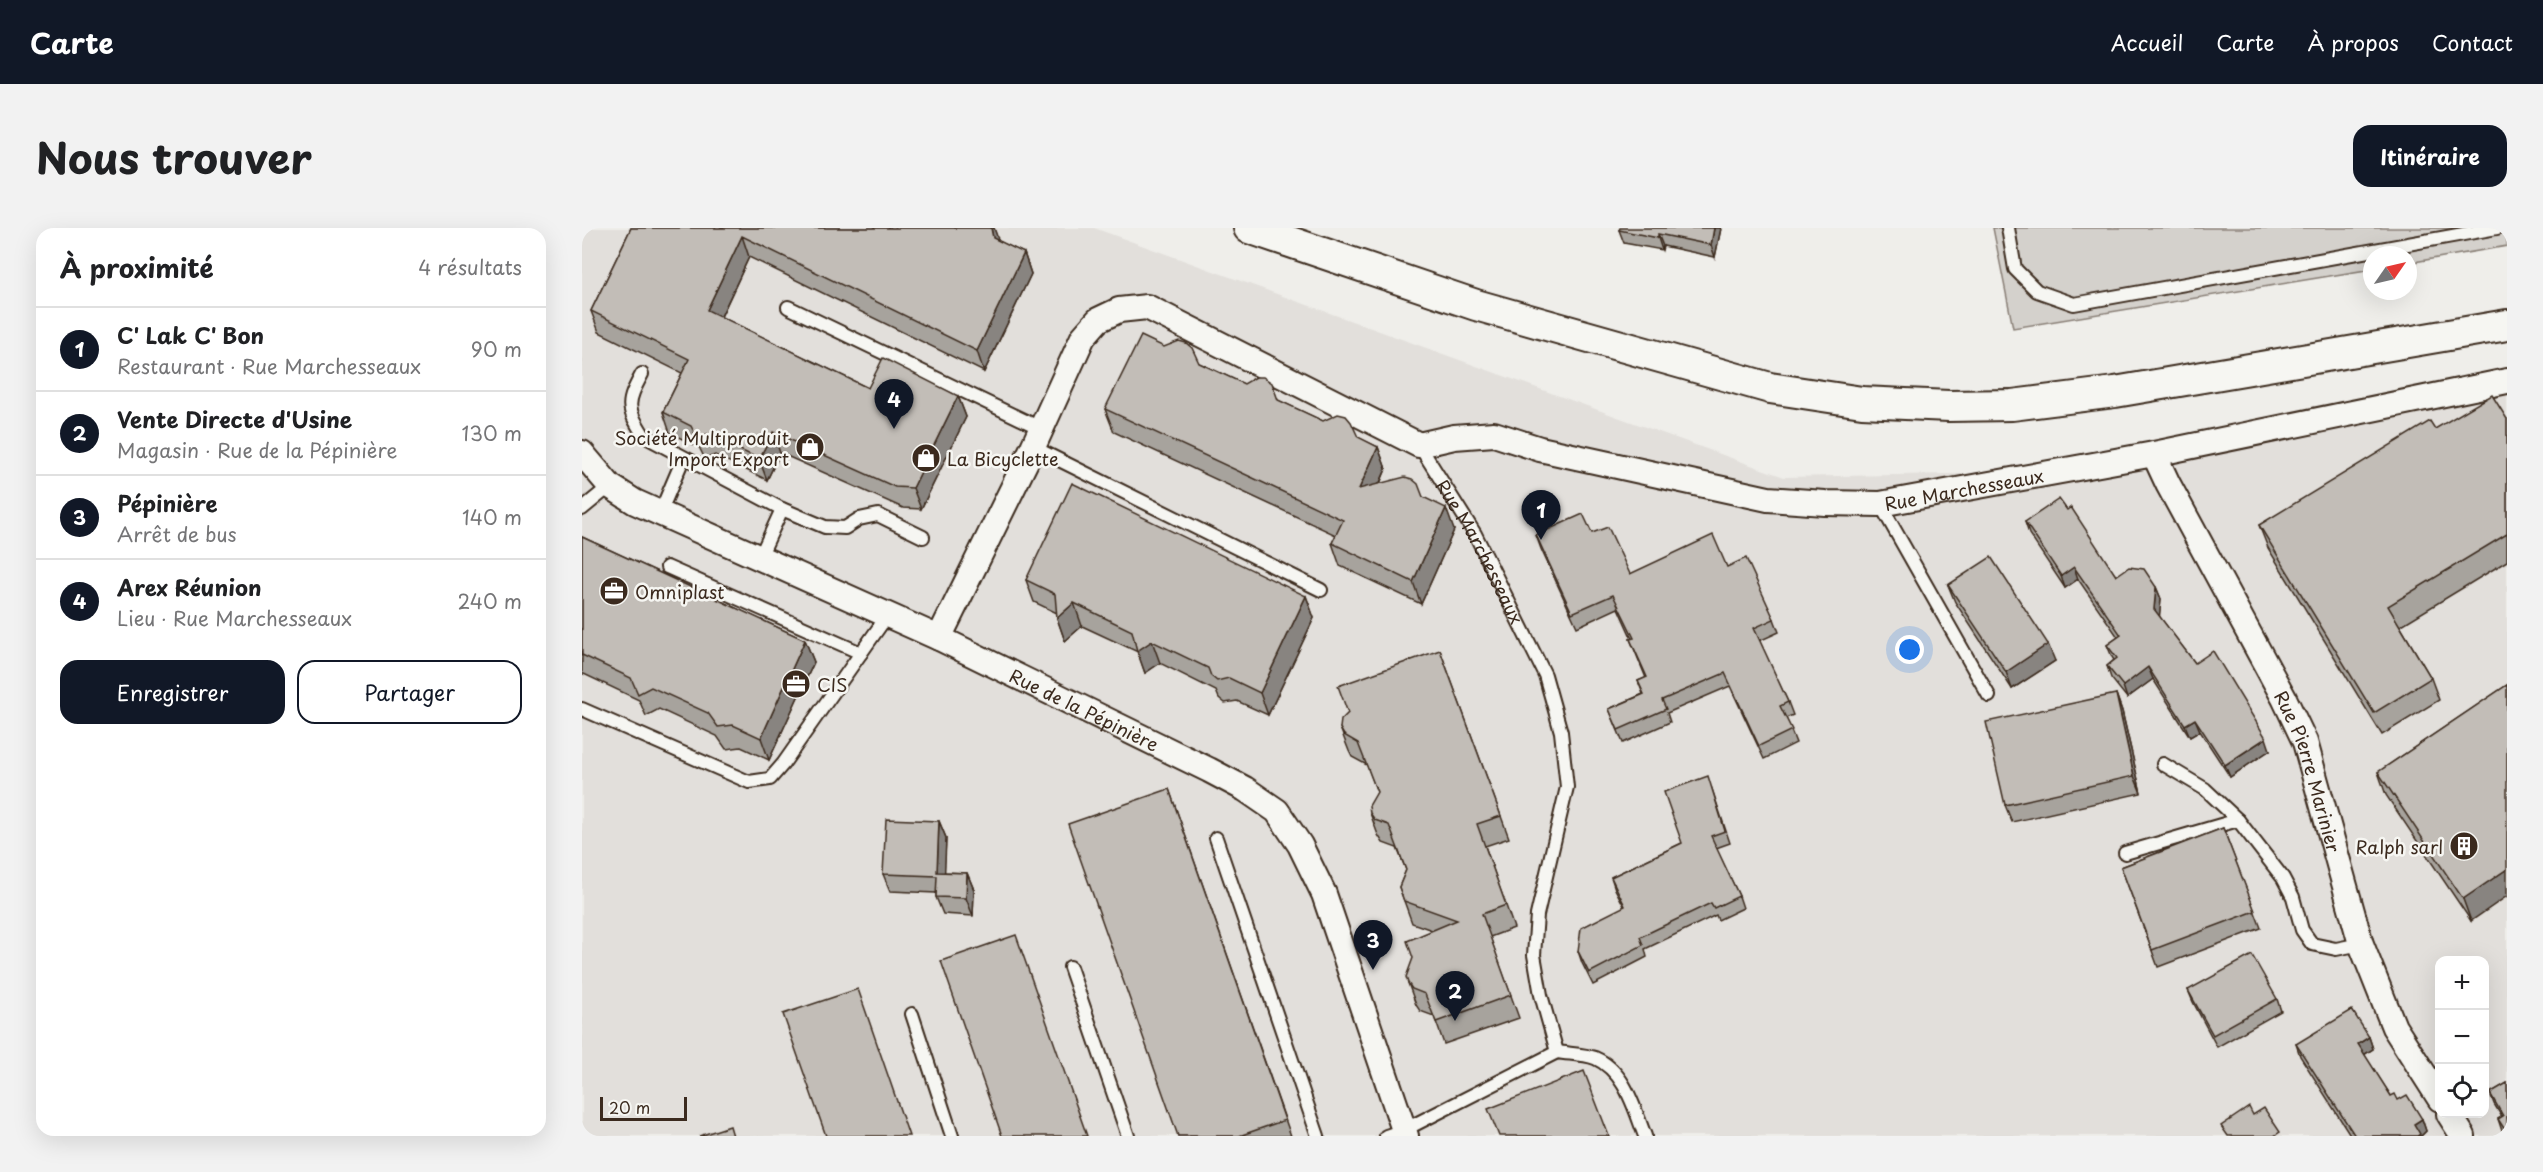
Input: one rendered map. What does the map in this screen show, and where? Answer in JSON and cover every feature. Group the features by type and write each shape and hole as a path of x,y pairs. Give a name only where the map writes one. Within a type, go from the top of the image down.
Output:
{"street":[{"path":"1249,228 1499,312 1770,388 1862,402 1949,406 2012,405 2115,392 2507,325"},
{"path":"939,638 1083,338 1098,321 1119,310 1147,307 1419,445"},
{"name":"Rue Marchesseaux","path":"1419,445 1454,437 1494,434 1540,449 1768,499 1880,504 2154,454 2507,381"},
{"name":"Rue de la Pépinière","path":"582,453 610,486 635,502 939,638 1209,770 1245,789 1276,811 1300,845 1324,894 1399,1134"},
{"name":"Rue Pierre Marinier","path":"2154,454 2284,698 2305,742 2361,944 2394,1027 2435,1093"},
{"path":"2452,1118 2463,1136"}],"lane":[{"path":"2008,228 2015,269 2037,291 2074,304 2441,233 2497,228"},
{"path":"788,307 1321,590"},
{"path":"642,374 629,398 632,417 644,436 683,459 782,509 835,529 845,528 869,515 878,515 923,537"},
{"name":"Rue Marchesseaux","path":"1419,445 1475,534 1535,654 1545,675 1561,732 1567,787 1537,915 1534,955 1541,995 1557,1052"},
{"path":"660,513 683,459"},
{"path":"582,509 610,486"},
{"path":"1880,504 1989,696"},
{"path":"760,557 782,509"},
{"path":"667,567 861,653"},
{"path":"582,709 750,782 770,779 887,616"},
{"path":"2163,764 2205,789 2238,820 2283,878 2293,897 2302,930 2312,944 2336,949 2361,944"},
{"path":"2125,853 2238,820"},
{"path":"1216,838 1318,1136"},
{"path":"1070,967 1128,1136"},
{"path":"912,1014 952,1136"},
{"path":"1399,1134 1557,1052 1594,1058 1615,1070 1628,1094 1645,1136"}],"shaded area":[{"path":"582,228 1094,228 1784,477 2008,473 2507,367 2507,1136 582,1136"},
{"path":"1993,228 2507,228 2507,246 2417,261 2417,246 2363,246 2363,270 2013,328"}],"building":[{"path":"631,228 991,228 993,238 1024,253 977,351 742,236 707,310 868,388 883,358 958,396 913,488 895,487 773,432 759,459 707,434 697,438 691,426 663,412 689,359 591,311"},
{"path":"1620,228 1714,228 1711,245 1658,234 1658,238 1619,230"},
{"path":"1141,336 1164,347 1179,341 1186,343 1192,348 1199,363 1244,384 1256,377 1263,377 1272,383 1278,400 1323,421 1338,414 1346,416 1358,437 1378,447 1359,489 1405,477 1418,484 1423,497 1446,508 1413,582 1332,543 1343,520 1105,409"},
{"path":"2492,395 2507,419 2507,534 2388,606 2431,678 2374,713 2259,525 2430,421 2435,429"},
{"path":"1072,483 1306,596 1260,693 1229,678 1217,681 1211,676 1208,668 1152,641 1137,651 1132,631 1074,603 1057,618 1055,594 1026,580"},
{"path":"2059,499 2067,510 2071,507 2116,576 2129,567 2144,569 2156,587 2154,609 2195,663 2213,651 2266,738 2225,765 2195,719 2185,725 2148,667 2123,686 2107,666 2117,658 2107,645 2121,635 2074,567 2061,576 2025,522"},
{"path":"1583,514 1592,533 1608,527 1630,574 1713,535 1727,567 1746,558 1774,619 1754,628 1788,702 1780,706 1792,730 1759,746 1725,673 1662,700 1666,709 1618,730 1609,709 1644,694 1638,681 1647,677 1630,639 1634,638 1613,595 1572,613 1536,535"},
{"path":"582,537 805,640 761,738 733,725 718,727 708,713 651,687 638,694 631,678 582,655"},
{"path":"1991,557 2048,644 2006,672 1948,585"},
{"path":"1440,650 1501,816 1477,824 1506,905 1482,914 1511,995 1436,1022 1425,994 1412,989 1408,983 1406,977 1413,958 1407,941 1457,920 1404,901 1399,887 1406,870 1389,825 1375,820 1370,813 1369,806 1377,792 1358,743 1344,735 1340,728 1341,720 1348,713 1338,686"},
{"name":"Ralph sarl","path":"2507,685 2507,869 2463,899 2378,772"},
{"path":"2116,694 2134,776 2005,805 1986,722"},
{"path":"1708,776 1725,831 1711,836 1739,896 1714,908 1711,903 1640,937 1643,945 1589,973 1578,951 1581,928 1625,906 1611,877 1682,843 1664,792"},
{"path":"1169,789 1285,1120 1239,1136 1178,1136 1068,824"},
{"path":"886,819 939,821 937,872 967,873 966,898 936,897 937,876 883,874"},
{"path":"2223,828 2255,911 2152,950 2121,867"},
{"path":"1016,935 1087,1136 1002,1136 941,961"},
{"path":"2252,955 2277,999 2213,1035 2188,990"},
{"path":"858,989 909,1136 826,1136 783,1014"},
{"path":"2352,1010 2369,1037 2358,1044 2391,1096 2395,1094 2398,1100 2407,1095 2422,1119 2414,1124 2420,1134 2417,1136 2355,1136 2296,1044"},
{"path":"1584,1071 1609,1136 1499,1136 1488,1109"},
{"path":"2507,1083 2507,1133 2498,1119 2503,1116 2490,1093"},
{"path":"2249,1107 2253,1115 2264,1108 2280,1132 2274,1136 2228,1136 2221,1126"},
{"path":"730,1126 733,1136 699,1136"}],"place":[{"name":"Arex Réunion","path":"894,429"},
{"name":"Société Multiproduit Import Export","path":"810,447"},
{"name":"La Bicyclette","path":"926,458"},
{"name":"C' Lak C' Bon","path":"1541,540"},
{"name":"Omniplast","path":"614,591"},
{"name":"CIS","path":"796,684"},
{"name":"Ralph sarl","path":"2464,846"},
{"name":"Pépinière","path":"1373,970"},
{"name":"Vente Directe d'Usine","path":"1455,1021"}]}
